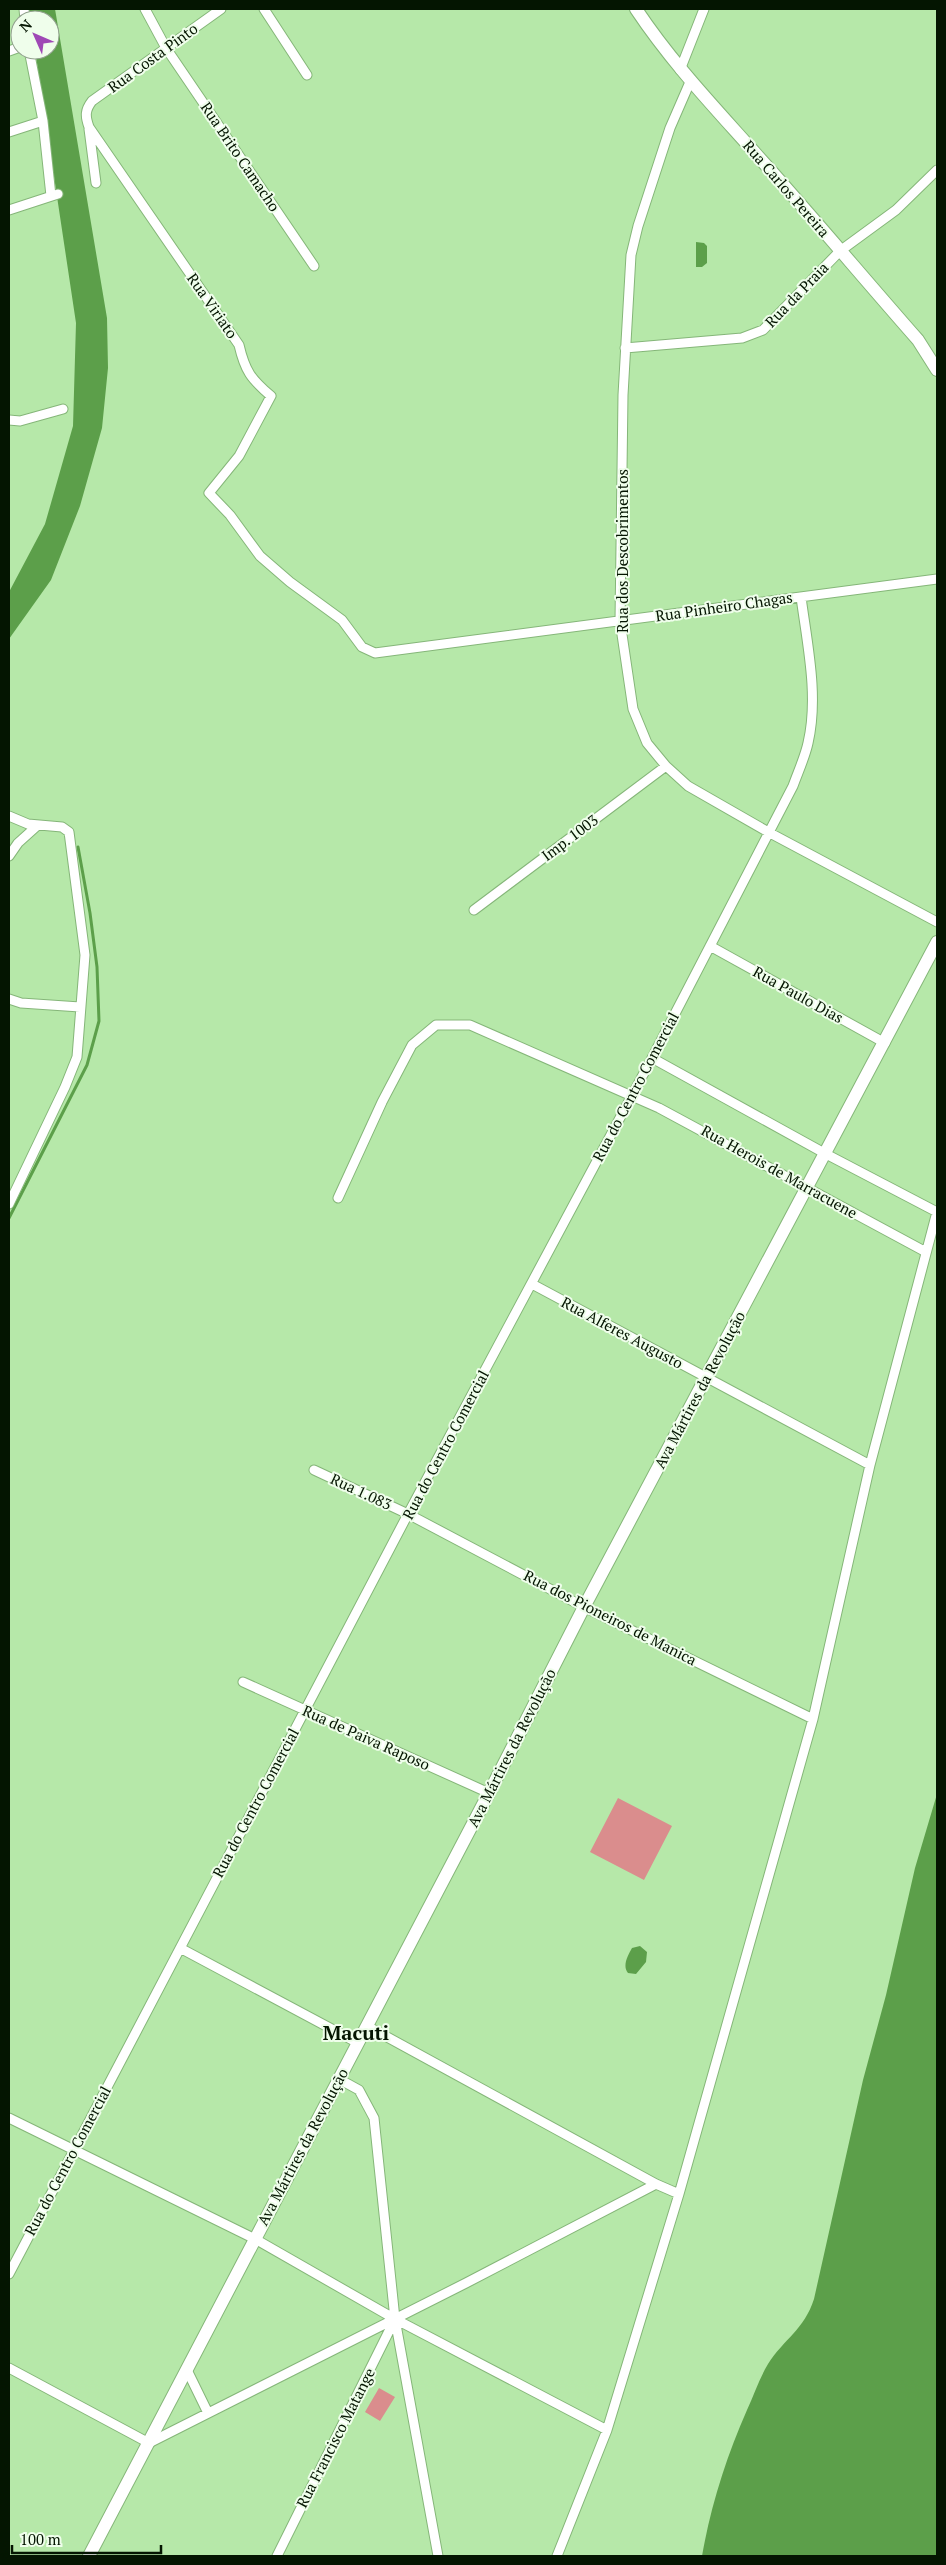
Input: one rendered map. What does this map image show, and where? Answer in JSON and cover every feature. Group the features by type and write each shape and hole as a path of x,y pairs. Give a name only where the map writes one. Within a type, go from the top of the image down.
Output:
{"street":[{"name":"Rua Brito Camacho","path":"145,9 166,48 314,266"},
{"name":"Rua Costa Pinto","path":"86,108 222,9"},
{"path":"264,9 307,75"},
{"name":"Rua Carlos Pereira","path":"636,9 690,82 918,340 937,370"},
{"path":"680,70 704,9"},
{"path":"9,210 54,195 43,121 30,60"},
{"name":"Rua dos Descobrimentos","path":"690,82 670,128 638,226 631,255 625,348 620,621 633,709 647,743 666,766 688,786 770,833 937,922"},
{"name":"Rua Viriato","path":"86,108 89,127 239,345 243,363 252,380 271,396 239,456 209,493 230,515 260,556 290,582 342,620 362,647"},
{"path":"9,132 43,121"},
{"path":"89,127 96,183"},
{"name":"Rua da Praia","path":"625,348 742,338 763,330 840,251 896,210 937,170"},
{"path":"9,420 20,421 63,410"},
{"name":"Rua Pinheiro Chagas","path":"362,647 375,653 937,579"},
{"name":"Rua do Centro Comercial","path":"9,2274 408,1514 652,1058 793,786 808,742 812,708 810,662 801,597"},
{"name":"Imp. 1003","path":"474,910 666,766"},
{"path":"9,816 38,825 62,827 69,832 85,955 77,1056 65,1087 9,1204"},
{"path":"9,856 18,842 38,825"},
{"name":"Ava Mártires da Revolução","path":"89,2556 489,1794 584,1607 937,942"},
{"name":"Rua Paulo Dias","path":"710,946 885,1043"},
{"path":"9,999 21,1003 80,1007"},
{"name":"Rua Herois de Marracuene","path":"338,1198 382,1102 412,1045 436,1025 470,1025 682,1119 926,1252"},
{"path":"557,2556 607,2430 680,2194 813,1719 870,1465 937,1212 826,1154 652,1058"},
{"name":"Rua Alferes Augusto","path":"532,1284 870,1465"},
{"name":"Rua 1.083","path":"314,1470 408,1514"},
{"name":"Rua dos Pioneiros de Manica","path":"408,1514 584,1607 813,1719"},
{"name":"Rua de Paiva Raposo","path":"243,1682 489,1794"},
{"path":"180,1948 358,2043"},
{"path":"367,2026 656,2184 680,2194"},
{"path":"339,2079 359,2090 374,2118 396,2319 438,2556"},
{"path":"9,2118 255,2239 396,2319 607,2430"},
{"path":"9,2368 149,2443 396,2319 656,2184"},
{"name":"Rua Francisco Matange","path":"276,2556 396,2319"},
{"path":"187,2370 208,2413"}],"shaded area":[{"path":"29,9 55,10 29,10"},
{"path":"60,39 107,318 108,368 102,428 80,506 51,580 9,639 9,592 45,524 73,426 76,323 37,60 60,60"},
{"path":"696,242 704,243 707,246 707,263 702,267 696,267"},
{"path":"937,1794 937,2556 702,2556 720,2482 732,2446 759,2381 774,2355 805,2319 814,2299 863,2080 886,1995 915,1868"},
{"path":"618,1798 672,1826 644,1880 590,1852"},
{"path":"640,1946 647,1952 646,1962 636,1974 628,1973 626,1970 626,1960 632,1948"},
{"path":"379,2388 395,2397 380,2421 365,2412"}],"waterway":[{"path":"9,1218 87,1065 99,1021 97,967 90,913 78,847"}],"district":[{"name":"Macuti","path":"356,2033"}]}
